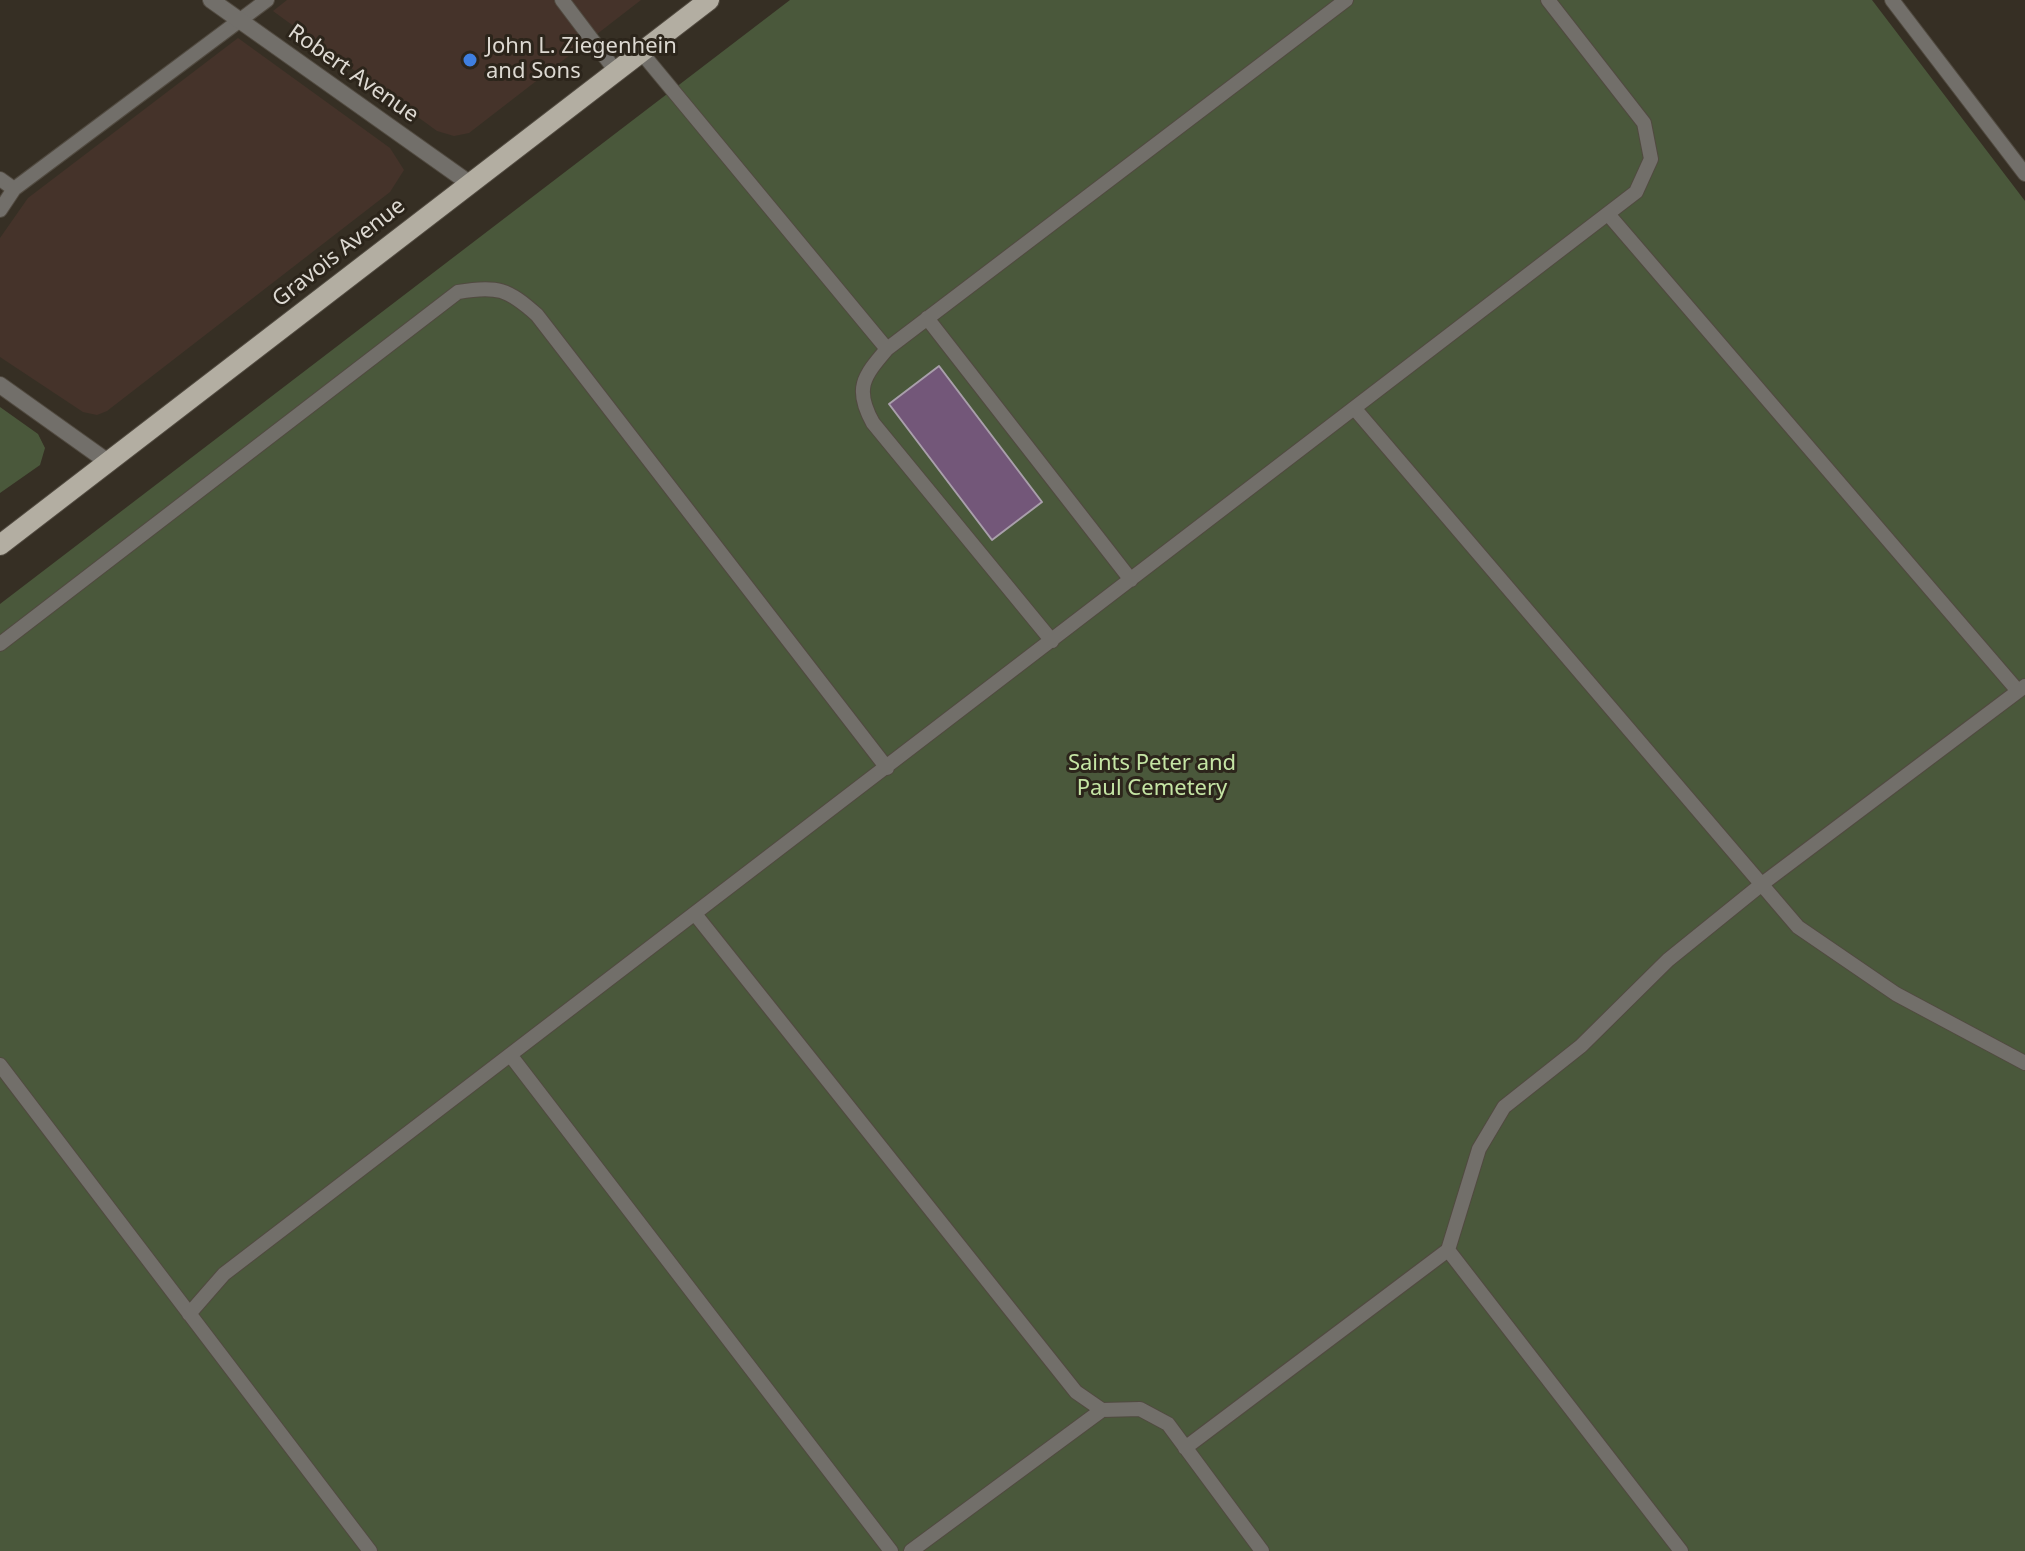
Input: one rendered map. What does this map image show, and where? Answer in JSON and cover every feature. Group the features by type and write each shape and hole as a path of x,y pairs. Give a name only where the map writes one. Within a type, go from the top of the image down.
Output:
{"main road":[{"name":"Gravois Avenue","path":"0,545 709,0"}],"street":[{"name":"Robert Avenue","path":"211,0 469,183"},
{"path":"0,385 108,462"}],"lane":[{"path":"0,210 14,189 267,0"},
{"path":"562,0 615,70"},
{"path":"1052,641 873,423 861,401 866,373 887,349 1346,0"},
{"path":"189,1314 224,1274 1636,192 1651,159 1644,123 1548,0"},
{"path":"1892,0 2025,174"},
{"path":"641,52 887,349"},
{"path":"0,179 14,189"},
{"path":"1185,1448 1448,1250 1479,1149 1504,1107 1581,1046 1668,960 1762,884 2022,689 1608,214"},
{"path":"0,644 458,292 486,287 512,293 537,315 887,768"},
{"path":"927,318 1131,580"},
{"path":"1355,409 1798,927 1896,994 2025,1063"},
{"path":"695,914 1076,1392 1102,1410"},
{"path":"511,1056 891,1551"},
{"path":"0,1065 370,1551"},
{"path":"1448,1250 1681,1551"},
{"path":"911,1551 1102,1410 1140,1409 1168,1424 1262,1551"}],"shaded area":[{"path":"287,0 641,0 469,133 454,136 437,131 273,11"},
{"path":"238,38 390,148 404,170 390,192 107,411 97,415 83,412 0,357 0,238 28,198"}],"green space":[{"name":"Saints Peter and Paul Cemetery","path":"790,0 1872,0 2025,201 2025,1551 0,1551 0,604"},
{"path":"0,407 38,434 45,448 40,465 0,493"}],"building":[{"path":"939,366 1042,502 992,540 889,404"}],"place":[{"name":"John L. Ziegenhein and Sons","path":"470,60"}]}
